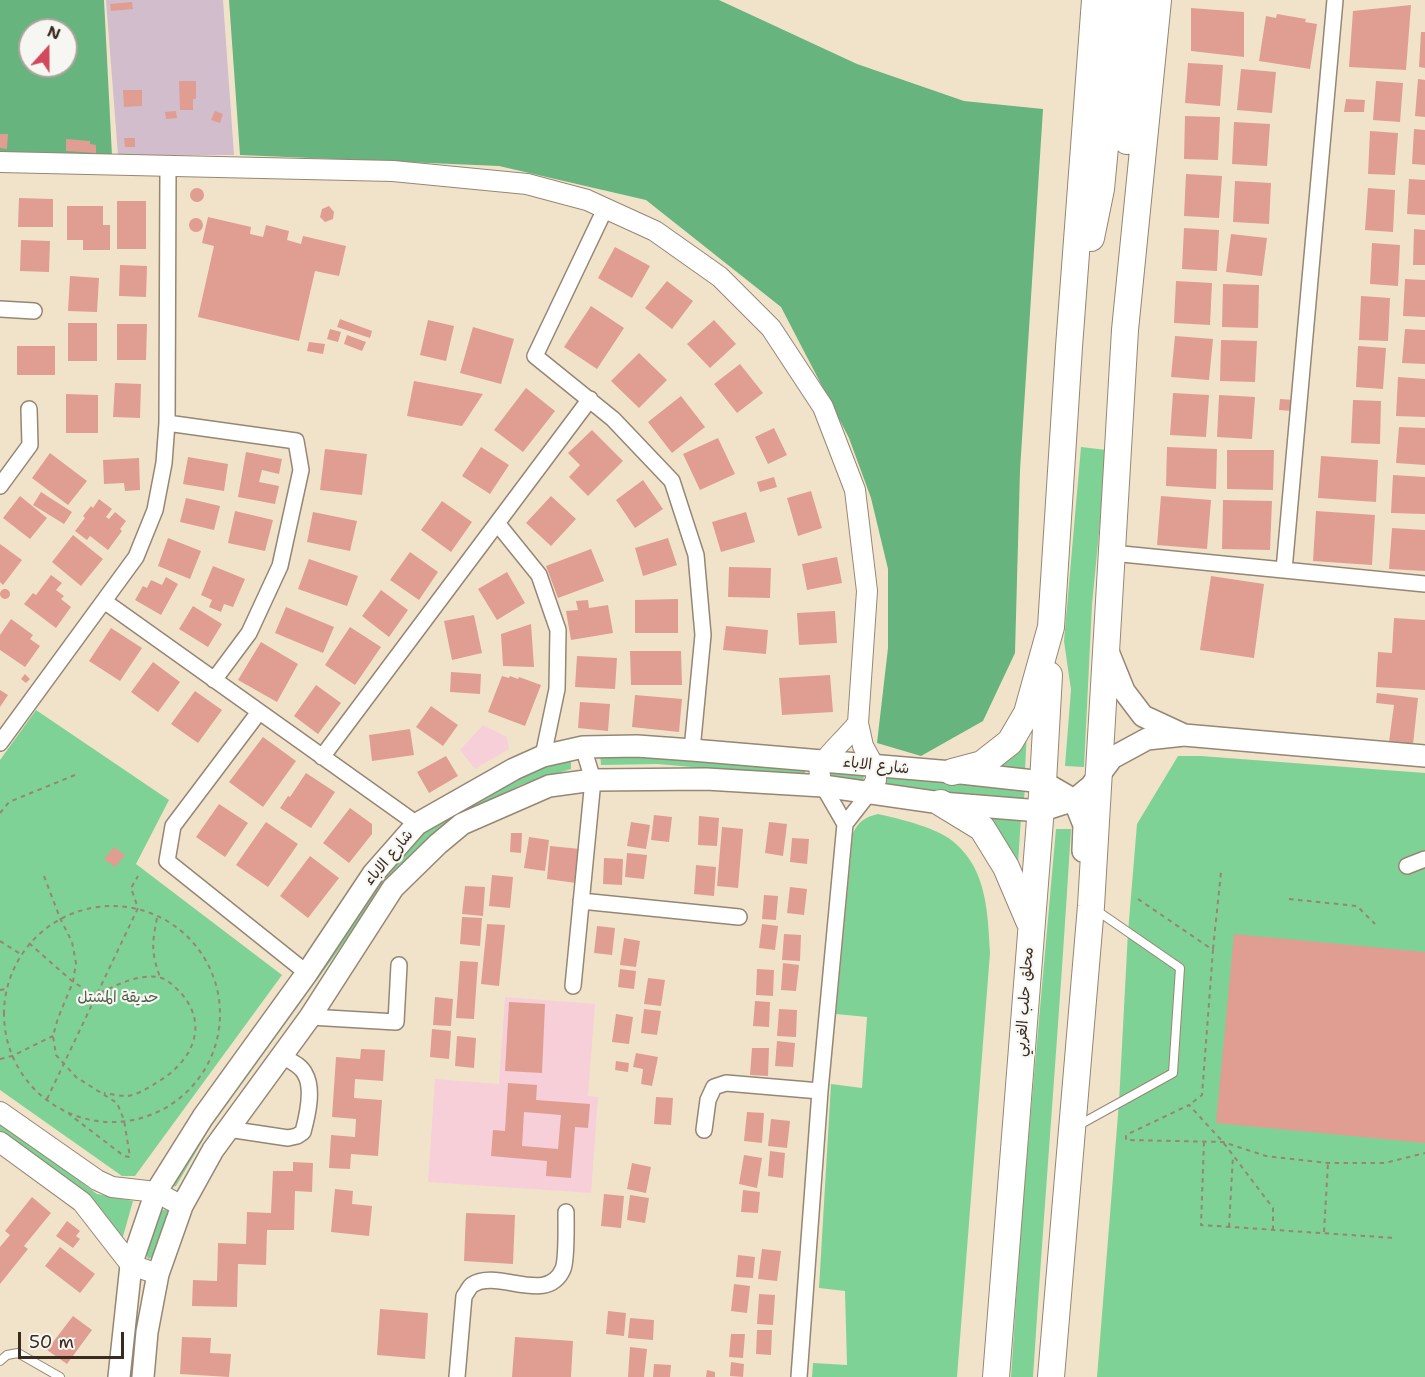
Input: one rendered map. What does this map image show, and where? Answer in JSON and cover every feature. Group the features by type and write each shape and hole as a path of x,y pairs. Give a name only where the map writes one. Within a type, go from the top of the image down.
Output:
{"highway":[{"path":"1069,347 1101,189 1119,0"},
{"path":"1125,330 1123,194 1138,0"},
{"path":"1051,1377 1091,906 1125,330 1158,0"},
{"path":"952,772 982,764 1010,742 1027,714 1051,627 1093,4"},
{"name":"محلق حلب الغربي","path":"996,1377 1043,782 1051,627"},
{"path":"941,803 982,828 1006,867 1031,925"}],"main road":[{"path":"1107,647 1124,691 1143,716 1184,735"},
{"path":"1040,811 1074,800 1100,775 1112,758 1147,739 1184,735 1425,756"},
{"name":"شارع الاباء","path":"119,1377 131,1264 156,1192 203,1116 307,973 373,874 417,824 483,786 543,756 583,747 637,746 692,750 823,760 1043,782"},
{"name":"شارع الاباء","path":"143,1377 147,1332 158,1274 182,1206 213,1150 310,1017 393,888 462,824 549,786 593,780 706,778 823,786 941,803 1040,811"},
{"path":"1043,782 1074,800 1084,825 1083,867 1093,876"}],"street":[{"path":"1284,570 1335,0"},
{"path":"0,162 393,171 507,181 567,194 606,207 655,231 720,277 771,328 823,407 855,490 867,591 858,723 864,746 875,766 876,780 870,792 845,824 820,1091 799,1377"},
{"path":"0,743 136,557 155,510 164,463 167,423 168,166"},
{"path":"606,207 535,356 613,419 672,481 696,555 702,635 692,750"},
{"path":"0,309 34,311"},
{"path":"322,757 590,399"},
{"path":"0,486 30,445 29,409"},
{"path":"167,423 296,441 302,470 280,566 249,633 214,680"},
{"path":"497,523 539,575 558,630 557,689 543,756"},
{"path":"1112,553 1425,584"},
{"path":"104,601 417,824"},
{"path":"259,712 173,826 167,861 307,973"},
{"path":"845,824 823,786 820,773 823,760 842,743 858,723"},
{"path":"573,986 593,780 583,747"},
{"path":"1407,866 1425,859"},
{"path":"581,901 739,916"},
{"path":"310,1017 396,1022 399,965"},
{"path":"228,1129 288,1138 303,1132 309,1097 308,1082 305,1073 282,1056"},
{"path":"704,1130 708,1100 714,1087 726,1083 820,1091"},
{"path":"0,1112 97,1180 112,1187 156,1192 182,1206"},
{"path":"0,1142 82,1202 131,1264 158,1274"},
{"path":"457,1377 464,1296 471,1286 483,1281 543,1286 554,1281 564,1268 566,1212"}],"lane":[{"path":"1072,1129 1173,1073 1180,968 1091,906"},
{"path":"0,1361 7,1355 18,1353 60,1377"}],"path":[{"path":"0,813 9,802 75,775"},
{"path":"1221,872 1202,1095 1189,1105 1126,1135 1126,1140 1223,1142 1266,1156 1328,1163 1384,1163 1425,1153"},
{"path":"44,876 60,918 72,942 76,963 73,982 57,1018 53,1036 56,1055 76,1077 117,1103 124,1120 130,1157 124,1156 34,1089 12,1056 3,1017 9,978 28,943 60,918 98,906 138,908 174,925 202,954 218,990 219,1030 206,1068 180,1098 145,1117 124,1120 105,1122 67,1112"},
{"path":"47,1099 138,908 131,888 138,876"},
{"path":"1138,899 1213,950"},
{"path":"1289,899 1357,906 1375,924"},
{"path":"158,917 153,942 153,957 160,977"},
{"path":"0,941 22,955"},
{"path":"28,943 73,982 96,995"},
{"path":"96,995 125,981 142,977 160,977 172,984 187,1000 194,1011 196,1027 192,1046 171,1074 144,1090 127,1096 102,1093"},
{"path":"0,990 7,989"},
{"path":"0,1059 12,1056 53,1036"},
{"path":"1189,1105 1223,1142 1273,1208 1273,1230"},
{"path":"1204,1142 1201,1225 1395,1238"},
{"path":"1229,1227 1233,1155"},
{"path":"1324,1233 1328,1163"}],"shaded area":[{"path":"106,0 223,0 234,155 118,155"},
{"path":"483,725 507,737 509,749 475,769 460,750"},
{"path":"505,997 595,1004 588,1096 598,1097 591,1193 428,1182 435,1079 499,1084"}],"green space":[{"path":"0,0 104,0 112,156 0,152"},
{"path":"229,0 719,0 857,64 964,101 1043,109 1020,470 1015,653 983,721 921,756 877,743 888,648 888,569 871,498 849,438 781,307 646,200 499,166 240,155"},
{"path":"1081,447 1107,450 1092,605 1084,767 1065,766 1071,690 1064,641"},
{"name":"حديقة المشتل","path":"36,710 169,800 136,864 282,975 135,1176 122,1176 0,1090 0,760"},
{"path":"1027,730 1025,770 990,768"},
{"path":"600,754 805,768 805,777 658,764 601,765"},
{"path":"1178,756 1425,773 1425,1377 1097,1377 1119,1102 1128,932 1137,824"},
{"path":"571,758 571,769 523,784 479,805 387,883 210,1128 176,1186 168,1188 169,1178 379,878 433,825 455,810 547,764"},
{"path":"825,770 864,773 863,785 824,782"},
{"path":"884,774 1025,787 1024,800 884,787"},
{"path":"878,814 930,829 956,844 974,867 980,880 987,909 990,953 957,1377 812,1377 813,1363 847,1365 845,1291 819,1288 831,1084 862,1088 867,1017 836,1014 853,833 863,820"},
{"path":"986,815 1021,818 1018,863"},
{"path":"1056,829 1071,829 1033,1377 1011,1377 1022,1211"},
{"path":"0,1122 97,1194 133,1201 120,1247 0,1137"},
{"path":"167,1209 169,1214 153,1257 148,1259 145,1249 160,1211"}],"building":[{"path":"132,2 133,9 111,11 110,4"},
{"path":"1411,5 1406,70 1349,67 1353,11"},
{"path":"1191,8 1244,12 1244,57 1191,51"},
{"path":"1277,14 1306,19 1305,22 1317,24 1310,69 1259,61 1266,16 1276,18"},
{"path":"1421,32 1425,32 1425,68 1419,67"},
{"path":"1188,63 1223,65 1220,106 1185,103"},
{"path":"1241,69 1276,72 1272,113 1237,110"},
{"path":"1418,79 1425,80 1425,117 1415,116"},
{"path":"179,81 196,81 196,99 193,99 193,110 180,110"},
{"path":"1376,81 1403,83 1400,122 1373,120"},
{"path":"123,90 142,90 142,106 124,107"},
{"path":"1346,99 1365,100 1364,112 1344,112"},
{"path":"176,111 177,118 166,119 165,112"},
{"path":"215,111 223,114 220,123 211,120"},
{"path":"1185,116 1220,117 1218,160 1184,159"},
{"path":"1234,122 1270,124 1267,166 1232,164"},
{"path":"1414,129 1425,130 1425,165 1412,164"},
{"path":"1370,131 1398,133 1395,175 1368,174"},
{"path":"0,134 8,134 7,149 0,148"},
{"path":"124,138 135,138 135,147 125,147"},
{"path":"66,139 90,141 90,144 96,145 96,153 66,151"},
{"path":"1186,174 1222,176 1219,218 1184,216"},
{"path":"1409,179 1425,180 1425,215 1407,214"},
{"path":"1235,181 1271,183 1269,224 1233,222"},
{"path":"197,188 202,190 204,195 202,200 197,202 192,200 190,195 192,190"},
{"path":"1368,188 1395,190 1393,232 1365,230"},
{"path":"19,198 53,199 53,227 18,227"},
{"path":"117,201 146,201 146,249 117,249"},
{"path":"67,206 103,206 103,225 110,225 110,250 83,250 83,240 67,240"},
{"path":"329,206 334,212 333,219 325,222 320,217 322,209"},
{"path":"208,217 251,227 250,234 263,237 266,225 289,231 287,240 301,244 303,236 346,246 339,276 315,271 299,341 198,317 214,246 202,243"},
{"path":"196,218 201,220 203,225 201,230 196,232 191,230 189,225 191,220"},
{"path":"1184,228 1219,230 1217,271 1182,269"},
{"path":"1414,229 1425,230 1425,265 1413,265"},
{"path":"1231,234 1267,238 1262,276 1226,272"},
{"path":"21,240 50,241 49,272 20,271"},
{"path":"1372,243 1400,245 1398,286 1370,284"},
{"path":"615,247 650,266 632,298 598,278"},
{"path":"120,265 147,266 146,297 119,296"},
{"path":"70,276 99,278 97,312 68,311"},
{"path":"1405,279 1425,280 1425,317 1403,316"},
{"path":"667,281 693,301 672,329 645,308"},
{"path":"1176,281 1212,283 1210,325 1174,323"},
{"path":"1223,284 1259,285 1258,328 1222,327"},
{"path":"1361,296 1390,298 1388,341 1359,340"},
{"path":"591,306 624,328 597,369 564,347"},
{"path":"340,319 372,331 370,338 337,327"},
{"path":"428,320 454,326 446,361 420,355"},
{"path":"714,320 736,344 710,368 687,344"},
{"path":"68,323 97,323 97,361 68,361"},
{"path":"117,324 147,324 146,360 117,360"},
{"path":"473,327 514,339 501,384 460,373"},
{"path":"330,329 341,332 338,342 327,339"},
{"path":"1405,329 1425,330 1425,364 1402,363"},
{"path":"347,335 366,342 362,351 344,344"},
{"path":"1175,336 1213,339 1209,380 1171,377"},
{"path":"1221,340 1257,341 1255,382 1220,381"},
{"path":"309,342 325,344 323,354 307,351"},
{"path":"17,346 55,346 55,375 17,375"},
{"path":"1358,346 1386,348 1383,389 1356,387"},
{"path":"639,353 667,380 639,408 611,381"},
{"path":"740,364 763,393 737,413 714,384"},
{"path":"1398,377 1425,379 1425,417 1396,416"},
{"path":"414,381 483,394 462,426 407,416"},
{"path":"115,383 141,384 140,418 113,417"},
{"path":"526,388 555,411 523,452 494,430"},
{"path":"1173,393 1209,395 1206,437 1170,435"},
{"path":"66,394 98,395 98,433 66,433"},
{"path":"1219,395 1255,397 1252,439 1217,437"},
{"path":"681,396 705,427 672,453 648,422"},
{"path":"1280,399 1294,400 1293,411 1279,410"},
{"path":"1353,400 1381,401 1380,444 1351,443"},
{"path":"1399,427 1425,428 1425,465 1396,463"},
{"path":"774,428 787,455 768,464 755,437"},
{"path":"592,430 623,461 588,496 569,477 580,465 568,453"},
{"path":"718,438 735,474 700,490 683,454"},
{"path":"481,447 509,465 490,494 462,476"},
{"path":"1167,447 1217,449 1216,489 1166,486"},
{"path":"325,449 367,454 362,495 320,490"},
{"path":"1227,450 1274,450 1273,490 1227,489"},
{"path":"246,452 282,459 279,474 262,470 259,482 279,486 275,504 238,497"},
{"path":"50,453 87,481 68,505 32,478"},
{"path":"1321,456 1378,460 1376,502 1318,498"},
{"path":"188,457 228,464 224,491 183,484"},
{"path":"139,458 140,490 125,491 124,483 104,484 103,460"},
{"path":"1393,475 1425,477 1425,514 1391,513"},
{"path":"774,477 777,487 760,492 757,482"},
{"path":"643,480 663,509 635,528 616,500"},
{"path":"811,491 822,528 798,536 787,498"},
{"path":"41,492 72,512 64,524 33,505"},
{"path":"20,496 47,518 30,539 3,518"},
{"path":"551,496 576,519 551,546 526,523"},
{"path":"1161,496 1211,500 1207,549 1157,545"},
{"path":"186,498 220,506 214,530 180,522"},
{"path":"99,499 112,509 106,517 109,519 115,512 126,521 120,529 122,531 108,550 90,536 87,540 75,531 85,518 83,516"},
{"path":"1223,500 1272,501 1270,550 1222,549"},
{"path":"442,501 472,522 451,552 421,530"},
{"path":"235,511 273,520 265,551 228,543"},
{"path":"1316,511 1375,515 1372,565 1313,561"},
{"path":"313,512 357,521 350,551 307,542"},
{"path":"746,512 755,542 721,552 712,522"},
{"path":"1392,528 1425,530 1425,571 1389,569"},
{"path":"73,535 103,559 81,586 52,562"},
{"path":"168,538 201,551 190,579 158,566"},
{"path":"668,538 677,565 643,576 635,548"},
{"path":"0,544 22,560 3,585 0,582"},
{"path":"591,549 604,581 558,598 546,566"},
{"path":"410,552 438,572 419,600 390,580"},
{"path":"837,557 842,583 807,590 802,564"},
{"path":"309,559 358,576 347,606 298,589"},
{"path":"213,566 245,579 233,607 224,604 221,612 209,607 212,600 201,595"},
{"path":"729,567 771,568 770,598 728,597"},
{"path":"507,572 525,603 497,620 478,589"},
{"path":"51,575 62,583 56,590 64,596 61,599 71,607 56,628 24,604 33,593 36,595"},
{"path":"1211,576 1264,584 1254,658 1200,650"},
{"path":"166,577 178,584 161,615 135,600 143,586 147,588 151,580 162,585"},
{"path":"5,589 9,590 9,598 5,599 1,598 0,594 1,590"},
{"path":"381,590 408,610 389,637 362,616"},
{"path":"678,599 678,633 635,633 635,600"},
{"path":"588,600 589,608 608,605 613,633 571,640 566,611 578,610 576,601"},
{"path":"193,606 222,624 208,647 179,629"},
{"path":"286,607 334,627 323,653 275,633"},
{"path":"835,611 837,643 799,645 797,613"},
{"path":"474,615 482,653 452,660 444,621"},
{"path":"1394,618 1425,620 1425,690 1376,687 1378,652 1392,653"},
{"path":"11,619 33,635 30,639 40,646 25,667 0,650 0,635"},
{"path":"531,624 534,667 503,666 501,634"},
{"path":"726,626 768,630 766,654 723,650"},
{"path":"350,627 381,647 355,685 325,665"},
{"path":"111,628 142,648 120,681 89,661"},
{"path":"261,642 298,664 277,702 238,680"},
{"path":"630,651 681,651 682,685 631,685"},
{"path":"577,656 617,658 615,689 575,687"},
{"path":"153,662 180,682 158,712 131,692"},
{"path":"451,672 481,674 480,694 450,692"},
{"path":"25,674 30,679 26,683 21,679"},
{"path":"830,675 833,712 782,715 779,678"},
{"path":"502,676 518,679 519,677 541,685 525,726 488,712"},
{"path":"316,685 341,703 318,734 294,716"},
{"path":"0,690 8,695 0,707"},
{"path":"195,691 222,710 198,743 171,724"},
{"path":"1377,693 1418,698 1413,745 1389,742 1394,705 1376,703"},
{"path":"635,695 682,699 679,732 632,727"},
{"path":"580,702 610,704 608,731 578,728"},
{"path":"431,706 458,725 443,746 416,727"},
{"path":"410,729 414,755 372,761 369,735"},
{"path":"263,737 296,761 263,807 229,782"},
{"path":"446,756 458,776 429,793 417,772"},
{"path":"306,773 335,792 311,828 280,808"},
{"path":"219,804 248,823 225,857 196,837"},
{"path":"350,808 372,824 372,834 349,863 323,843"},
{"path":"654,815 672,817 669,842 651,840"},
{"path":"699,816 719,818 717,846 698,845"},
{"path":"266,822 298,844 268,887 236,865"},
{"path":"631,822 650,825 646,849 627,846"},
{"path":"769,822 787,824 783,856 765,853"},
{"path":"722,827 743,829 738,888 717,886"},
{"path":"511,833 522,833 521,853 510,852"},
{"path":"529,837 549,840 545,871 524,868"},
{"path":"792,838 809,839 807,864 790,862"},
{"path":"550,846 580,849 576,883 547,879"},
{"path":"114,847 125,855 115,867 104,859"},
{"path":"627,853 647,855 644,879 625,877"},
{"path":"310,856 339,878 308,918 280,896"},
{"path":"604,858 623,859 622,885 603,884"},
{"path":"696,865 716,867 714,896 694,894"},
{"path":"492,875 513,877 510,908 489,906"},
{"path":"465,886 485,887 483,916 462,914"},
{"path":"790,887 807,889 804,915 787,913"},
{"path":"764,895 778,896 776,920 762,919"},
{"path":"462,917 482,918 480,946 460,944"},
{"path":"487,924 505,925 499,986 481,984"},
{"path":"762,924 778,926 775,950 759,948"},
{"path":"597,926 615,928 612,955 594,953"},
{"path":"784,934 801,935 800,961 782,960"},
{"path":"1234,934 1425,952 1425,1143 1216,1123"},
{"path":"624,938 640,941 636,967 620,965"},
{"path":"460,961 478,962 474,1019 456,1018"},
{"path":"783,963 799,965 796,991 781,990"},
{"path":"620,969 636,971 634,989 618,987"},
{"path":"757,969 774,970 773,996 756,995"},
{"path":"648,978 665,980 661,1006 644,1004"},
{"path":"435,997 453,999 451,1026 433,1025"},
{"path":"755,1001 770,1002 769,1027 753,1026"},
{"path":"509,1002 545,1004 542,1073 505,1071"},
{"path":"644,1009 661,1011 657,1035 641,1033"},
{"path":"779,1009 797,1010 796,1037 777,1036"},
{"path":"616,1014 633,1017 629,1044 612,1042"},
{"path":"432,1029 451,1031 449,1059 430,1057"},
{"path":"457,1036 476,1038 474,1068 455,1066"},
{"path":"777,1041 795,1043 793,1067 775,1066"},
{"path":"752,1048 769,1048 768,1076 750,1075"},
{"path":"361,1049 385,1050 383,1081 355,1079 354,1098 382,1100 378,1156 351,1154 350,1169 329,1168 331,1135 355,1137 356,1119 332,1117 336,1057 360,1059"},
{"path":"636,1053 658,1057 652,1086 641,1084 643,1069 633,1067"},
{"path":"616,1061 629,1063 628,1072 615,1070"},
{"path":"508,1083 537,1085 536,1100 590,1104 588,1128 575,1127 571,1178 546,1176 547,1161 491,1156 493,1130 505,1131","holes":["524,1112 561,1115 558,1149 522,1146"]},
{"path":"656,1097 673,1098 671,1125 654,1124"},
{"path":"747,1112 764,1113 762,1143 744,1141"},
{"path":"771,1119 790,1121 787,1148 768,1146"},
{"path":"770,1151 785,1153 783,1178 768,1176"},
{"path":"744,1155 762,1158 757,1188 739,1184"},
{"path":"293,1162 313,1163 312,1192 295,1191 294,1230 267,1230 266,1265 238,1264 237,1307 192,1306 193,1280 217,1281 218,1243 246,1244 247,1212 271,1213 273,1171 293,1171"},
{"path":"632,1163 651,1167 646,1193 627,1189"},
{"path":"335,1189 353,1191 352,1204 372,1206 369,1236 331,1232"},
{"path":"743,1190 760,1192 758,1213 741,1212"},
{"path":"604,1194 624,1196 621,1228 601,1226"},
{"path":"630,1195 649,1198 645,1223 627,1220"},
{"path":"32,1197 51,1213 24,1246 28,1249 0,1284 0,1247 10,1235 5,1231"},
{"path":"466,1213 515,1215 513,1264 464,1261"},
{"path":"67,1221 80,1231 76,1236 80,1239 73,1248 56,1236"},
{"path":"60,1247 95,1274 80,1293 45,1266"},
{"path":"762,1249 781,1251 777,1281 758,1279"},
{"path":"738,1255 755,1257 753,1278 736,1277"},
{"path":"734,1284 750,1286 747,1313 731,1311"},
{"path":"759,1294 775,1295 773,1325 757,1324"},
{"path":"380,1309 428,1313 425,1359 377,1355"},
{"path":"608,1311 626,1313 624,1336 606,1334"},
{"path":"73,1316 92,1330 67,1364 47,1350"},
{"path":"630,1318 654,1320 653,1340 628,1338"},
{"path":"757,1330 772,1330 771,1355 756,1354"},
{"path":"731,1334 745,1334 743,1358 729,1357"},
{"path":"182,1337 211,1338 210,1353 231,1354 229,1377 180,1374"},
{"path":"515,1337 573,1341 571,1377 512,1377"},
{"path":"630,1347 647,1349 644,1377 628,1377"},
{"path":"731,1362 744,1364 743,1377 730,1376"},
{"path":"654,1364 671,1365 670,1377 653,1377"},
{"path":"707,1370 715,1372 715,1377 706,1377"}]}
